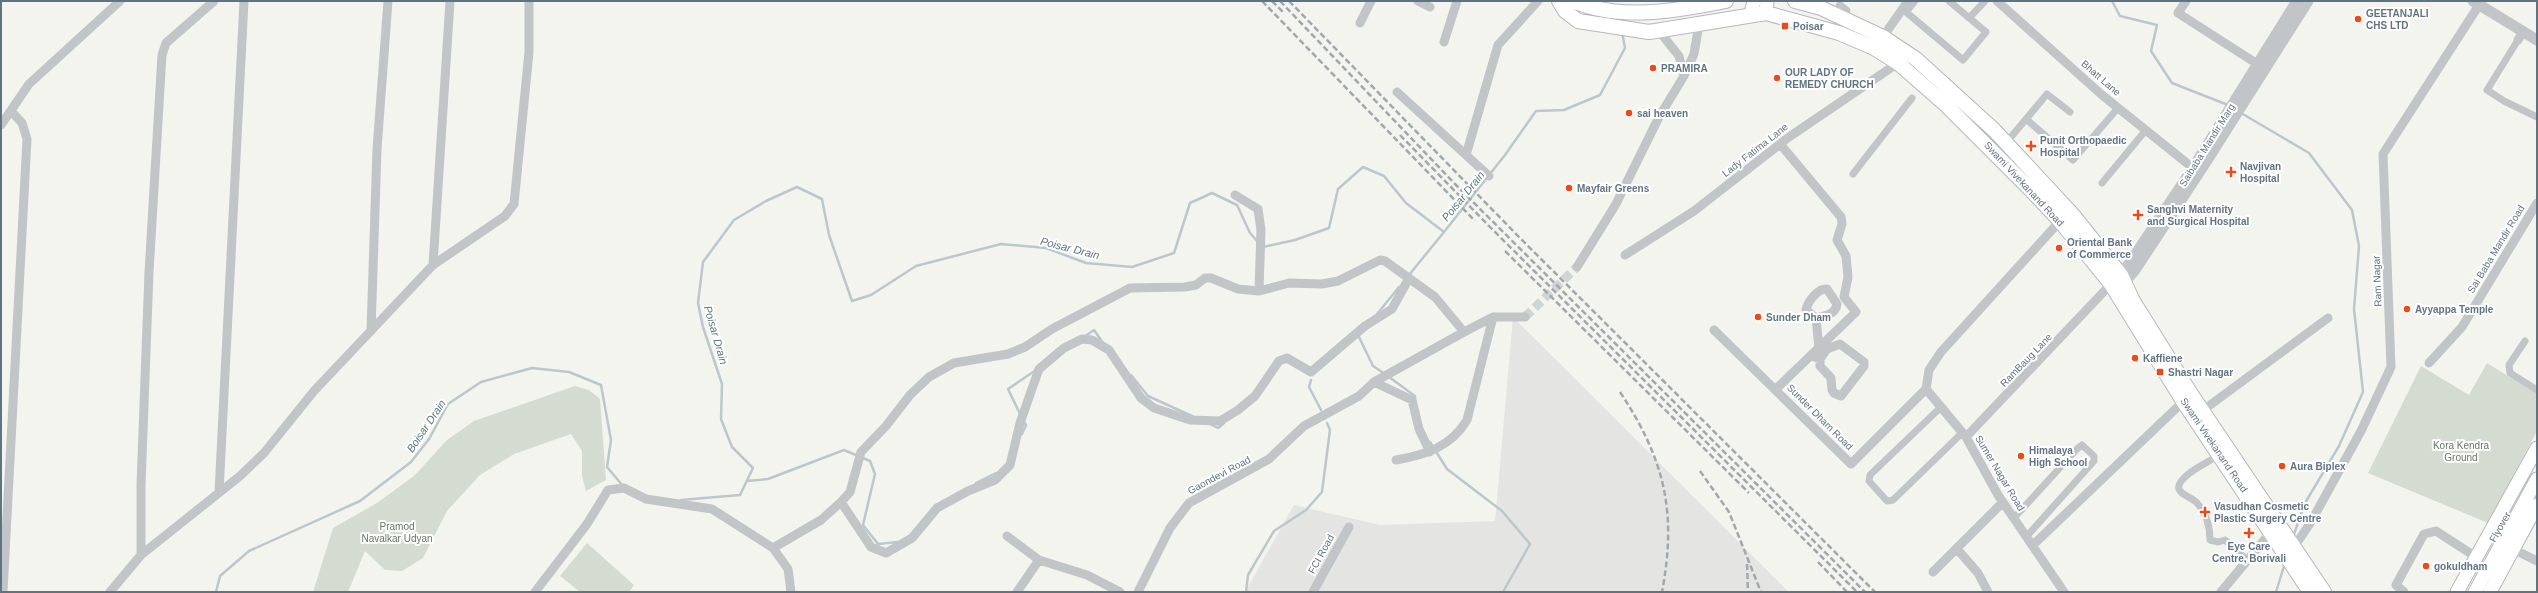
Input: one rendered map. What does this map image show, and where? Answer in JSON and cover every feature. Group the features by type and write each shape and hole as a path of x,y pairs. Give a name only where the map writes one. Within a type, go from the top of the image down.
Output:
{"main road":[{"name":"Swami Vivekanand Road","path":"1558,1 1565,11 1578,21 1654,31 1699,24 1753,7 1767,7 1839,33 1874,48 1898,63 1980,138 2118,283 2133,301 2219,454 2271,532 2290,548 2310,592"},
{"path":"1573,1 1589,8 1648,12 1726,1"},
{"name":"Swami Vivekanand Road","path":"1795,1 1842,12 1916,59 2006,143 2082,225 2118,283"},
{"name":"Swami Vivekanand Road","path":"2187,398 2202,411 2290,548 2324,592"},
{"path":"2457,592 2537,448"},
{"name":"Flyover","path":"2464,592 2537,461"},
{"name":"Flyover","path":"2475,592 2537,480"},
{"path":"2490,592 2537,505"}],"street":[{"path":"1,125 29,84 120,1"},
{"path":"141,555 141,477 149,272 162,55 166,43 178,30 214,1"},
{"path":"219,492 244,1"},
{"path":"371,331 377,149 388,1"},
{"path":"433,265 450,1"},
{"path":"110,592 141,555 240,476 264,453 314,392 433,265 505,216 514,204 529,52 529,1"},
{"path":"1360,24 1371,1"},
{"path":"1418,1 1430,7"},
{"path":"1444,42 1457,1"},
{"path":"1466,155 1498,45 1538,1"},
{"path":"1883,37 1908,1"},
{"path":"1915,1 1906,12 1962,60 1986,32 1970,17 1949,1"},
{"path":"1970,17 1985,1"},
{"name":"Bhatt Lane","path":"1998,1 2118,108 2193,168"},
{"path":"2186,1 2178,13 2261,67"},
{"name":"Saibaba Mandir Marg","path":"2118,283 2235,109 2261,67 2297,1"},
{"name":"Saibaba Mandir Marg","path":"2261,67 2308,1"},
{"path":"2476,3 2520,36 2537,40"},
{"name":"Ram Nagar","path":"2290,548 2311,522 2361,431 2391,367 2383,154 2476,3"},
{"path":"1577,267 1616,204 1659,117 1684,76 1694,54 1699,24"},
{"path":"1654,31 1679,56 1684,76"},
{"path":"2520,36 2488,90 2504,101 2537,117"},
{"name":"Lady Fatima Lane","path":"1626,255 1694,211 1780,144 1898,63"},
{"path":"1397,92 1489,176"},
{"path":"2006,143 2047,94 2070,112"},
{"path":"1853,174 1912,98"},
{"path":"2026,119 2073,160 2118,108"},
{"name":"Saibaba Mandir Marg","path":"2118,283 2193,168 2235,109"},
{"path":"3,592 27,139 22,123 11,111"},
{"path":"2102,183 2146,130"},
{"path":"1776,389 1816,357 1827,349 1840,344 1864,362 1864,366 1841,396 1838,396 1832,390 1831,378 1820,366 1816,357 1819,349 1856,312 1844,297 1848,277 1846,256 1837,240 1841,218 1780,144"},
{"path":"1235,195 1258,210 1261,230 1259,291"},
{"name":"Sai Baba Mandir Road","path":"2429,363 2462,327 2537,202"},
{"path":"1926,389 1929,370 1940,352 2060,222"},
{"path":"773,548 820,520 841,502 850,492 861,452 886,426 910,395 929,377 944,367 954,363 1003,355 1025,347 1052,329 1130,288 1184,287 1196,285 1204,278 1211,278 1238,289 1259,291 1275,285 1289,283 1322,284 1338,281 1380,260 1385,261 1435,297 1464,332"},
{"path":"841,502 871,547 886,553 912,538 937,508 968,490 995,480 1010,465 1020,422 1039,368 1064,348 1082,339 1102,343 1109,350 1141,398 1154,408 1190,420 1220,420 1255,396 1279,361 1287,358 1311,372 1365,326 1392,309 1413,280"},
{"name":"RamBaug Lane","path":"1964,435 2101,297 2118,283"},
{"path":"1396,460 1440,449 1463,428 1467,420 1493,317"},
{"path":"1374,382 1392,374 1493,317 1526,317"},
{"path":"1816,318 1819,349"},
{"path":"2202,411 2328,318"},
{"name":"Sunder Dham Road","path":"1714,330 1851,464 1926,389"},
{"path":"2525,340 2509,365 2510,373 2537,390"},
{"path":"1374,382 1412,400 1419,429 1430,452"},
{"name":"Gaondevi Road","path":"1138,592 1170,528 1189,503 1269,459 1304,426 1330,414 1359,396 1374,382"},
{"name":"Sumer Nagar Road","path":"1926,389 1940,408 1964,435 2003,502 2064,592"},
{"path":"2033,545 2187,398"},
{"path":"1940,408 1870,475 1869,481 1887,501 1893,500 1964,435"},
{"path":"2014,518 2082,445 2094,456 2094,461 2027,536"},
{"path":"2219,454 2186,476 2179,484 2179,490 2186,498 2196,502 2209,523 2210,540 2218,542 2225,540 2247,560"},
{"path":"536,592 587,524 608,490 624,488 646,499 712,509 773,548 788,569 791,592"},
{"path":"1933,572 2003,502"},
{"name":"FCI Road","path":"1313,592 1349,527"},
{"path":"2404,592 2396,585 2424,534 2429,531 2436,531 2476,557"},
{"path":"2224,591 2247,560 2271,532"},
{"path":"1007,536 1039,560 1087,575 1120,592"},
{"path":"1957,549 1978,573 1988,592"},
{"path":"2513,550 2537,561"},
{"path":"1017,592 1039,560"}],"shaded area":[{"path":"1513,317 1789,592 1245,592 1294,505 1380,525 1495,521"}],"green space":[{"name":"Kora Kendra Ground","path":"2487,363 2537,394 2537,431 2488,523 2368,473 2421,366 2469,395"},
{"name":"Pramod Navalkar Udyan","path":"575,386 589,390 600,399 606,480 586,491 582,476 582,451 571,434 514,454 480,475 447,511 423,558 402,571 385,570 365,551 348,592 313,592 333,528 377,503 414,476 447,440 474,421"},
{"path":"587,543 634,585 629,592 580,592 560,576"}],"waterway":[{"path":"2112,1 2120,16 2157,25 2151,51 2172,83 2228,105"},
{"name":"Poisar Drain","path":"1263,247 1295,240 1329,228 1338,189 1363,167 1384,176 1406,203 1444,232 1505,155 1536,111 1564,110 1600,95 1625,48 1622,32"},
{"path":"2241,113 2309,153 2352,210 2359,246 2354,309 2363,392 2339,446 2305,503 2293,537"},
{"name":"Poisar Drain","path":"681,500 740,495 753,468 732,447 721,419 722,384 703,327 698,303 703,262 734,220 766,201 797,187 822,199 829,235 852,301 871,295 916,266 1001,244 1046,248 1086,263 1132,267 1174,253 1190,203 1212,193 1237,205 1250,233 1258,242"},
{"path":"1409,275 1444,232"},
{"path":"1377,314 1399,287"},
{"path":"1084,337 1094,330 1103,343"},
{"path":"1359,337 1373,366 1385,374"},
{"name":"Boisar Drain","path":"216,592 220,576 249,551 360,501 411,462 429,439 448,404 481,382 532,368 569,372 601,385 611,440 607,467 623,486"},
{"path":"1020,414 1008,389 1036,370"},
{"path":"1131,375 1148,396 1194,417"},
{"path":"1389,377 1415,396 1415,399"},
{"path":"1311,380 1309,387 1321,410"},
{"path":"1022,434 1026,425 1023,420"},
{"path":"1210,424 1218,428 1224,423"},
{"path":"1246,592 1248,575 1274,531 1306,510 1322,492 1330,430 1327,423"},
{"path":"1430,442 1447,469 1502,511 1530,544 1503,592"},
{"path":"747,481 768,479 844,450 870,461 875,474 863,525 878,544 898,542"},
{"path":"976,483 996,473"},
{"path":"2276,592 2285,563"}],"tunnel":[{"path":"1525,317 1577,267"}],"railway":[{"path":"1262,1 1475,221"},
{"path":"1272,1 1283,12"},
{"path":"1280,1 1455,184 1865,592"},
{"path":"1289,1 1519,237 1875,592"},
{"path":"1400,135 1490,227 1857,592"},
{"path":"1505,251 1749,493"},
{"path":"1620,392 1648,441 1664,488 1668,537 1662,592"},
{"path":"1700,471 1729,512 1761,592"},
{"path":"1818,562 1847,592"},
{"path":"1747,564 1748,592"}],"place":[{"name":"GEETANJALI CHS LTD","path":"2358,19"},
{"name":"Poisar","path":"1785,26"},
{"name":"PRAMIRA","path":"1653,68"},
{"name":"OUR LADY OF REMEDY CHURCH","path":"1777,78"},
{"name":"sai heaven","path":"1629,113"},
{"name":"Punit Orthopaedic Hospital","path":"2031,146"},
{"name":"Navjivan Hospital","path":"2231,172"},
{"name":"Mayfair Greens","path":"1569,188"},
{"name":"Sanghvi Maternity and Surgical Hospital","path":"2138,215"},
{"name":"Oriental Bank of Commerce","path":"2059,248"},
{"name":"Ayyappa Temple","path":"2407,309"},
{"name":"Sunder Dham","path":"1758,317"},
{"name":"Kaffiene","path":"2135,358"},
{"name":"Shastri Nagar","path":"2160,372"},
{"name":"Himalaya High School","path":"2021,456"},
{"name":"Aura Biplex","path":"2282,466"},
{"name":"Vasudhan Cosmetic Plastic Surgery Centre","path":"2205,512"},
{"name":"Eye Care Centre, Borivali","path":"2249,533"},
{"name":"gokuldham","path":"2426,566"}]}
